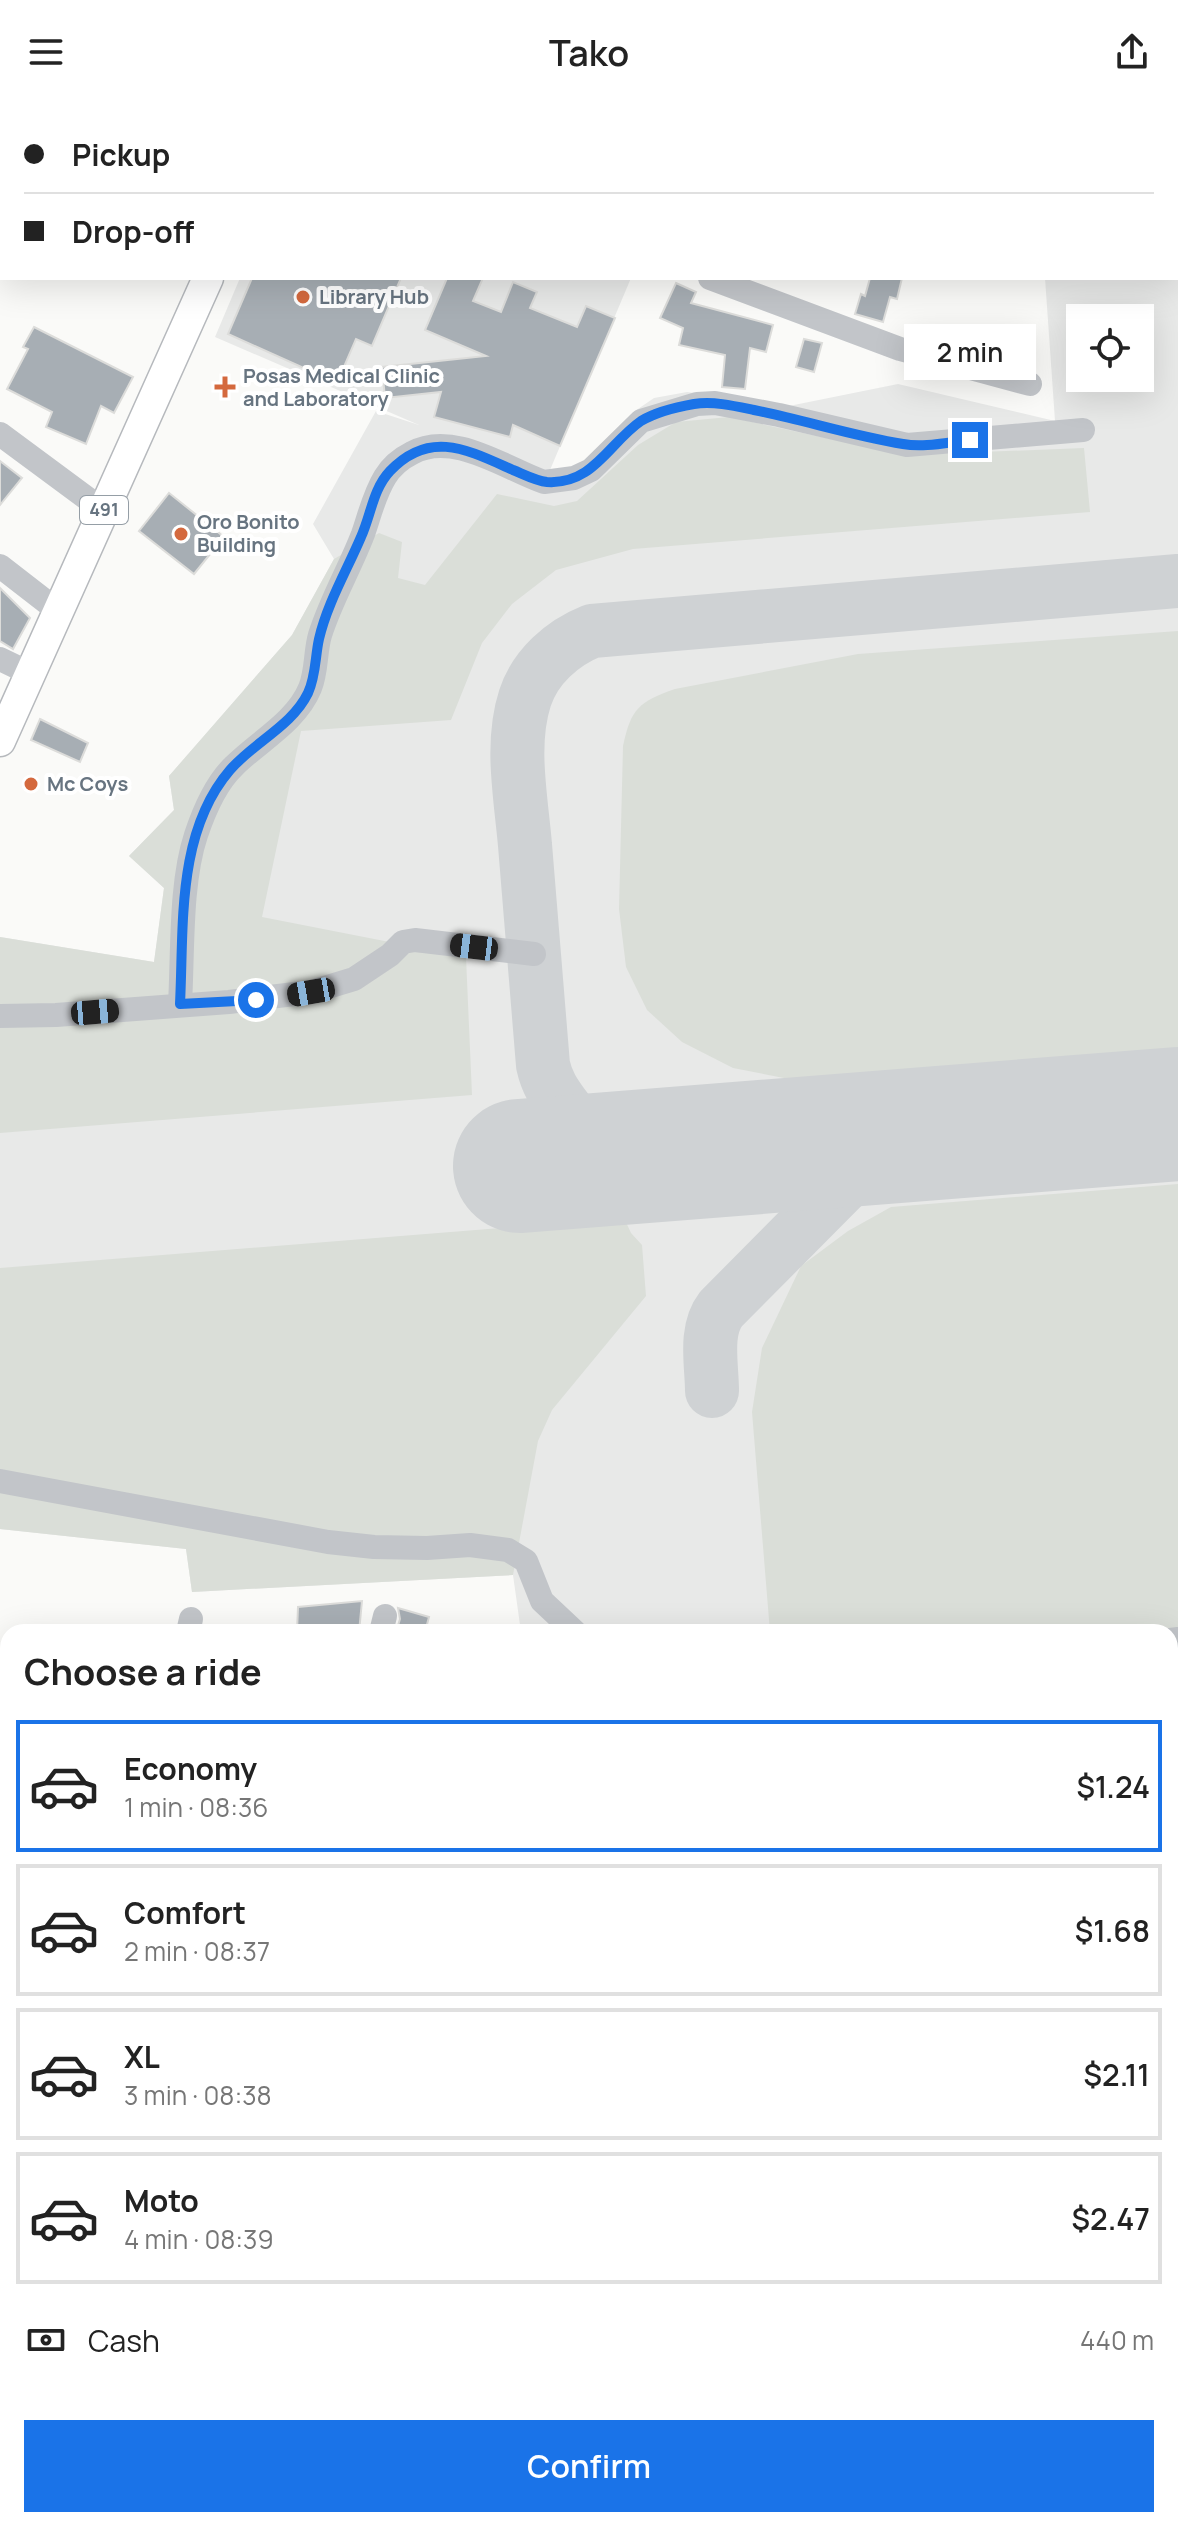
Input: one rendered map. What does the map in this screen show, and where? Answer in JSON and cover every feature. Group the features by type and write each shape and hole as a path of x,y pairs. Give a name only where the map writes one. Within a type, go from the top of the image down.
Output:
{"main road":[{"name":"491","path":"0,741 206,280"}],"street":[{"path":"722,280 752,285 900,349 1030,384"},
{"path":"180,1004 187,869 195,836 206,810 233,766 272,734 306,697 315,671 319,638 363,533 375,495 387,474 414,451 430,447 458,448 544,482 558,481 591,470 641,421 697,404 715,403 907,445 1083,430"},
{"path":"0,434 104,511"},
{"path":"0,566 58,611"},
{"path":"0,659 29,673"},
{"path":"0,1016 56,1015 284,997 334,986 373,967 403,942 415,940 534,954"},
{"path":"0,1481 328,1542 374,1547 470,1545 508,1550 526,1561 542,1601 566,1624"}],"shaded area":[{"path":"239,280 630,280 550,470 582,468 635,411 654,398 687,392 789,406 898,384 1055,421 1045,280 1178,280 1178,1624 520,1624 513,1575 192,1592 186,1549 0,1529 0,937 154,962 164,888 129,856 174,810 169,776 292,635 334,559 313,524 376,411 419,425 215,337"},
{"path":"729,417 905,455 1084,448 1090,512 633,549 556,570 512,604 482,643 451,720 301,731 262,917 466,957 472,1095 0,1133 0,937 154,962 164,888 129,856 174,810 169,776 292,635 334,559 379,533 402,542 398,578 425,585 497,494 554,506 577,501 638,445 676,422"},
{"path":"1178,631 1178,1048 789,1079 733,1068 682,1042 647,1010 626,967 619,909 623,746 633,715 645,703 675,689 858,654"},
{"path":"1178,1184 1178,1624 769,1624 752,1412 762,1348 801,1266 848,1231 891,1207"},
{"path":"624,1218 631,1233 642,1245 646,1296 552,1410 538,1441 513,1575 192,1592 186,1549 0,1529 0,1268"}],"building":[{"path":"251,280 400,280 372,346 356,339 337,383 228,334"},
{"path":"446,280 482,280 473,301 501,312 513,282 537,292 530,308 577,327 586,306 615,318 560,446 513,425 510,437 434,417 441,392 385,398 382,367 486,356 425,330"},
{"path":"869,280 902,280 897,299 890,297 883,322 855,314 861,294 865,296"},
{"path":"676,283 696,292 691,303 773,325 766,352 750,348 745,389 722,387 725,355 679,345 683,328 660,318"},
{"path":"34,327 133,377 114,413 101,406 86,444 46,427 52,412 7,389 28,349 23,347"},
{"path":"804,339 822,343 814,372 796,367"},
{"path":"0,461 22,478 0,505"},
{"name":"Oro Bonito Building","path":"169,493 224,537 194,574 139,531"},
{"path":"0,588 30,618 13,649 0,641"},
{"path":"40,719 88,743 80,762 31,740"},
{"path":"362,1601 360,1624 297,1624 298,1607"},
{"path":"398,1608 429,1617 427,1624 398,1624"}],"taxiway":[{"path":"663,1154 608,1142 585,1129 557,1097 543,1065 517,752 525,698 535,676 551,657 570,642 592,631 1178,581"},
{"path":"712,1391 712,1327 721,1309 856,1173 877,1156 914,1135"}],"runway":[{"path":"520,1166 1178,1114"}],"place":[{"name":"Library Hub","path":"303,297"},
{"name":"Posas Medical Clinic and Laboratory","path":"225,387"},
{"name":"Oro Bonito Building","path":"181,534"},
{"name":"Mc Coys","path":"31,784"}],"route":[{"path":"256,1000 180,1004 187,869 195,836 221,781 233,766 286,721 306,697 312,685 319,638 363,533 375,495 387,474 400,461 414,451 446,446 473,452 544,482 558,481 591,470 641,421 697,404 715,403 907,445 970,440"}]}
